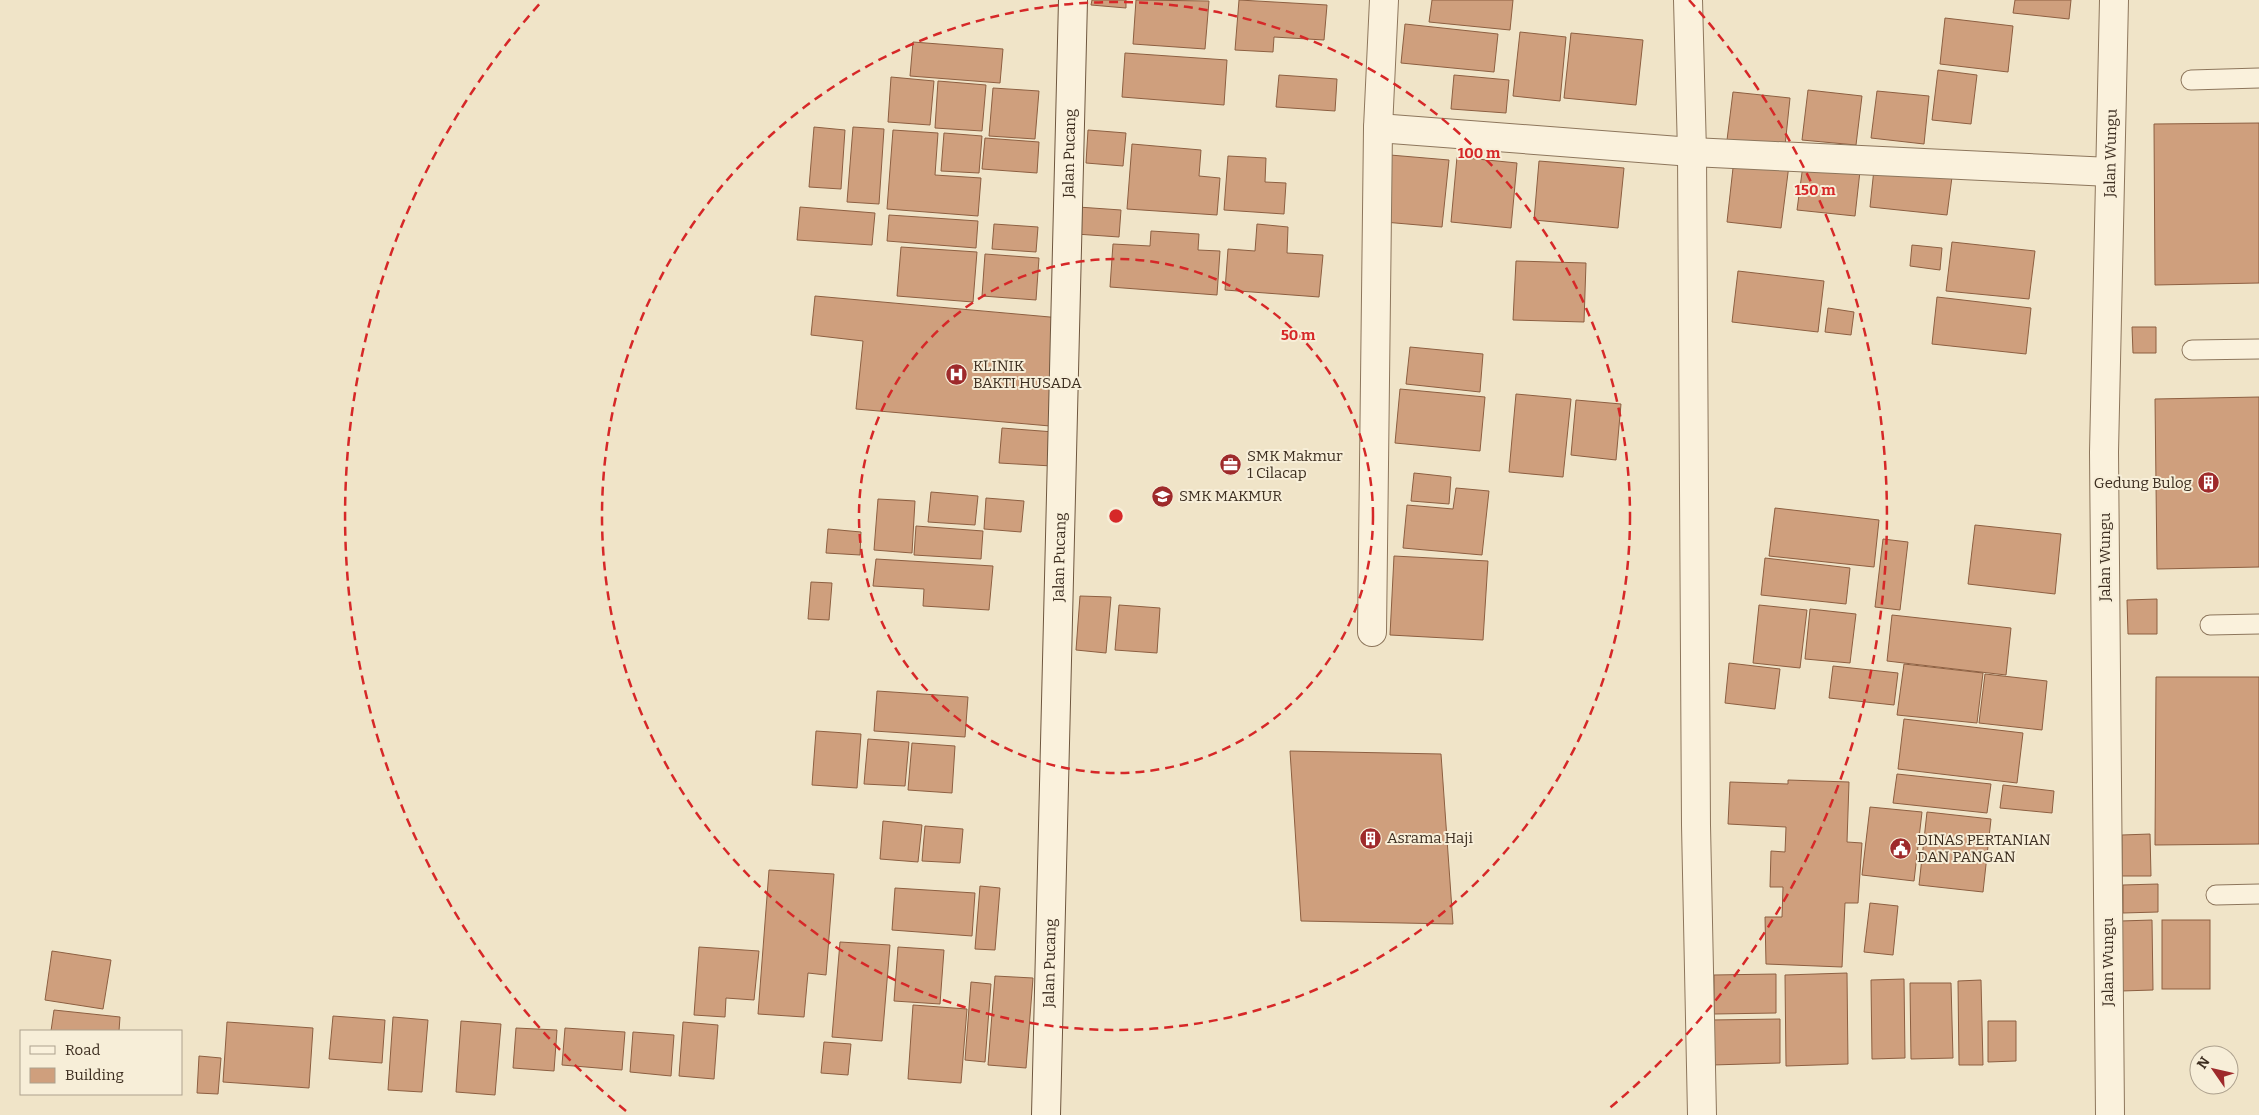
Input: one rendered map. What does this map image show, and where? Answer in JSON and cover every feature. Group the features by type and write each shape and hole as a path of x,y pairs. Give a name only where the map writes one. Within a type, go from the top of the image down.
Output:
{"street":[{"name":"Jalan Pucang","path":"1046,1115 1072,0"},
{"path":"1372,632 1378,128 1384,0"},
{"path":"1688,0 1692,152 1696,816 1702,1115"},
{"name":"Jalan Wungu","path":"2110,1115 2104,452 2114,0"},
{"path":"1378,128 1692,152 2110,172"}],"lane":[{"path":"2191,80 2259,78"},
{"path":"2192,350 2259,348"},
{"path":"2210,625 2259,624"},
{"path":"2216,895 2259,894"}],"building":[{"path":"1092,0 1126,0 1126,8 1091,5"},
{"path":"1136,0 1209,1 1205,49 1133,44"},
{"path":"1239,0 1327,5 1324,40 1274,37 1273,52 1235,50"},
{"path":"1432,0 1513,0 1510,30 1429,22"},
{"path":"2015,0 2071,0 2069,19 2013,13"},
{"path":"1945,18 2013,26 2008,72 1940,64"},
{"path":"1405,24 1498,34 1494,72 1401,63"},
{"path":"1520,32 1566,37 1560,101 1513,96"},
{"path":"1571,33 1643,40 1636,105 1564,98"},
{"path":"913,42 1003,49 1000,83 910,76"},
{"path":"1125,53 1227,60 1224,105 1122,97"},
{"path":"1938,70 1977,75 1971,124 1932,120"},
{"path":"1279,75 1337,79 1335,111 1276,107"},
{"path":"1454,75 1509,80 1506,113 1451,109"},
{"path":"891,77 934,81 930,125 888,122"},
{"path":"938,81 986,85 982,131 935,128"},
{"path":"993,88 1039,91 1035,139 989,136"},
{"path":"1808,90 1862,96 1856,145 1802,140"},
{"path":"1877,91 1929,96 1924,144 1871,138"},
{"path":"1733,92 1790,98 1785,146 1727,140"},
{"path":"2259,123 2259,283 2155,285 2154,124"},
{"path":"814,127 845,130 841,189 809,187"},
{"path":"853,127 884,129 879,204 847,202"},
{"path":"893,130 938,133 935,175 981,178 978,216 887,209"},
{"path":"1088,130 1126,133 1123,166 1086,163"},
{"path":"944,133 982,136 979,173 941,171"},
{"path":"985,138 1039,142 1037,173 982,169"},
{"path":"1132,144 1201,150 1199,176 1220,178 1217,215 1127,209"},
{"path":"1390,155 1449,160 1442,227 1384,222"},
{"path":"1228,156 1266,158 1265,182 1286,183 1284,214 1224,210"},
{"path":"1457,157 1517,163 1511,228 1451,222"},
{"path":"1734,159 1789,165 1781,228 1727,222"},
{"path":"1539,161 1624,168 1618,228 1534,220"},
{"path":"1803,165 1860,171 1855,216 1797,210"},
{"path":"1874,169 1952,177 1947,215 1870,207"},
{"path":"800,207 875,213 872,245 797,240"},
{"path":"1078,207 1121,210 1119,237 1076,234"},
{"path":"889,215 978,221 976,248 887,241"},
{"path":"994,224 1038,227 1036,252 992,249"},
{"path":"1257,224 1288,227 1287,253 1323,255 1319,297 1225,290 1228,249 1255,251"},
{"path":"1151,231 1199,234 1198,250 1220,251 1217,295 1110,287 1113,244 1150,246"},
{"path":"1952,242 2035,251 2029,299 1946,291"},
{"path":"1912,245 1942,248 1940,270 1910,266"},
{"path":"901,247 977,252 973,302 897,296"},
{"path":"985,254 1039,258 1036,300 982,296"},
{"path":"1516,261 1586,263 1584,322 1513,320"},
{"path":"1738,271 1824,281 1818,332 1732,322"},
{"name":"KLINIK BAKTI HUSADA","path":"815,296 1061,318 1050,426 856,409 863,341 811,335"},
{"path":"1937,297 2031,308 2026,354 1932,344"},
{"path":"1828,308 1854,312 1851,335 1825,332"},
{"path":"2132,327 2156,327 2156,353 2133,353"},
{"path":"1410,347 1483,354 1480,392 1406,384"},
{"path":"1400,389 1485,397 1480,451 1395,443"},
{"path":"1516,394 1571,399 1563,477 1509,472"},
{"name":"Gedung Bulog","path":"2259,397 2259,567 2157,569 2155,399"},
{"path":"1576,400 1621,404 1616,460 1571,455"},
{"path":"1002,428 1054,432 1052,466 999,463"},
{"path":"1414,473 1451,477 1449,504 1411,501"},
{"path":"1456,488 1489,491 1482,555 1403,548 1407,505 1453,509"},
{"path":"931,492 978,496 975,525 928,522"},
{"path":"986,498 1024,501 1021,532 984,529"},
{"path":"878,499 915,501 912,553 874,550"},
{"path":"1775,508 1879,520 1874,567 1769,556"},
{"path":"1975,525 2061,534 2055,594 1968,584"},
{"path":"916,526 983,531 981,559 914,555"},
{"path":"828,529 861,532 860,555 826,553"},
{"path":"1883,539 1908,542 1900,610 1875,607"},
{"path":"1394,556 1488,561 1483,640 1390,635"},
{"path":"1765,558 1850,568 1846,604 1761,595"},
{"path":"876,559 993,566 989,610 923,606 924,589 873,586"},
{"path":"811,582 832,583 829,620 808,619"},
{"path":"1080,596 1111,597 1106,653 1076,650"},
{"path":"2157,599 2157,634 2128,634 2127,600"},
{"path":"1119,605 1160,608 1157,653 1115,650"},
{"path":"1759,605 1807,610 1800,668 1753,663"},
{"path":"1810,609 1856,614 1850,663 1805,659"},
{"path":"1892,615 2011,628 2006,675 1887,661"},
{"path":"1729,663 1780,669 1775,709 1725,703"},
{"path":"1904,664 1983,673 1977,723 1897,715"},
{"path":"1833,666 1898,673 1894,705 1829,698"},
{"path":"1985,674 2047,681 2042,730 1979,723"},
{"path":"2156,677 2259,677 2259,844 2155,845"},
{"path":"877,691 968,697 965,737 874,731"},
{"path":"1904,719 2023,733 2017,783 1898,769"},
{"path":"816,731 861,734 857,788 812,785"},
{"path":"868,739 909,742 905,786 864,784"},
{"path":"912,743 955,746 952,793 908,790"},
{"name":"Asrama Haji","path":"1290,751 1441,754 1453,924 1301,921"},
{"path":"1897,774 1991,784 1987,813 1893,803"},
{"path":"1788,780 1849,782 1847,842 1862,843 1858,903 1845,903 1842,967 1766,964 1765,917 1782,917 1783,887 1770,887 1771,851 1785,852 1786,827 1728,824 1730,782 1788,784"},
{"path":"2003,785 2054,791 2052,813 2000,808"},
{"path":"1870,807 1922,812 1914,881 1862,875"},
{"path":"1927,812 1991,819 1983,892 1919,885"},
{"path":"883,821 922,825 918,862 880,859"},
{"path":"925,826 963,829 960,863 922,861"},
{"path":"2150,834 2151,876 2122,876 2122,835"},
{"path":"769,870 834,874 826,975 808,973 804,1017 758,1014"},
{"path":"2158,884 2158,912 2123,913 2123,885"},
{"path":"980,886 1000,888 995,950 975,949"},
{"path":"895,888 975,893 972,936 892,930"},
{"path":"1870,903 1898,906 1893,955 1864,952"},
{"path":"2152,920 2153,990 2121,991 2121,921"},
{"path":"2162,920 2210,920 2210,989 2162,989"},
{"path":"840,942 890,945 882,1041 832,1037"},
{"path":"699,947 759,951 754,1000 726,998 725,1017 694,1015"},
{"path":"898,947 944,950 940,1004 894,1001"},
{"path":"52,951 111,960 103,1009 45,1000"},
{"path":"1847,973 1848,1064 1786,1066 1785,975"},
{"path":"1776,974 1776,1013 1714,1014 1714,975"},
{"path":"995,976 1033,978 1026,1068 988,1065"},
{"path":"1904,979 1905,1058 1872,1059 1871,980"},
{"path":"1981,980 1983,1065 1959,1065 1958,981"},
{"path":"971,982 991,984 985,1062 965,1060"},
{"path":"1910,983 1951,983 1953,1058 1911,1059"},
{"path":"913,1005 967,1009 961,1083 908,1079"},
{"path":"54,1010 120,1017 119,1030 51,1030"},
{"path":"333,1016 385,1020 382,1063 329,1059"},
{"path":"393,1017 428,1020 422,1092 388,1090"},
{"path":"1780,1019 1780,1063 1712,1065 1711,1020"},
{"path":"461,1021 501,1024 495,1095 456,1092"},
{"path":"1988,1021 2016,1021 2016,1061 1988,1062"},
{"path":"227,1022 313,1028 309,1088 223,1082"},
{"path":"683,1022 718,1025 714,1079 679,1076"},
{"path":"516,1028 557,1030 554,1071 513,1068"},
{"path":"565,1028 625,1032 622,1070 562,1065"},
{"path":"633,1032 674,1035 671,1076 630,1072"},
{"path":"824,1042 851,1044 848,1075 821,1073"},
{"path":"199,1056 221,1058 218,1094 197,1093"}],"place":[{"name":"KLINIK BAKTI HUSADA","path":"957,375"},
{"name":"SMK Makmur 1 Cilacap","path":"1231,465"},
{"name":"Gedung Bulog","path":"2208,483"},
{"name":"SMK MAKMUR","path":"1163,496"},
{"name":"Asrama Haji","path":"1371,838"},
{"name":"DINAS PERTANIAN DAN PANGAN","path":"1901,849"}]}
